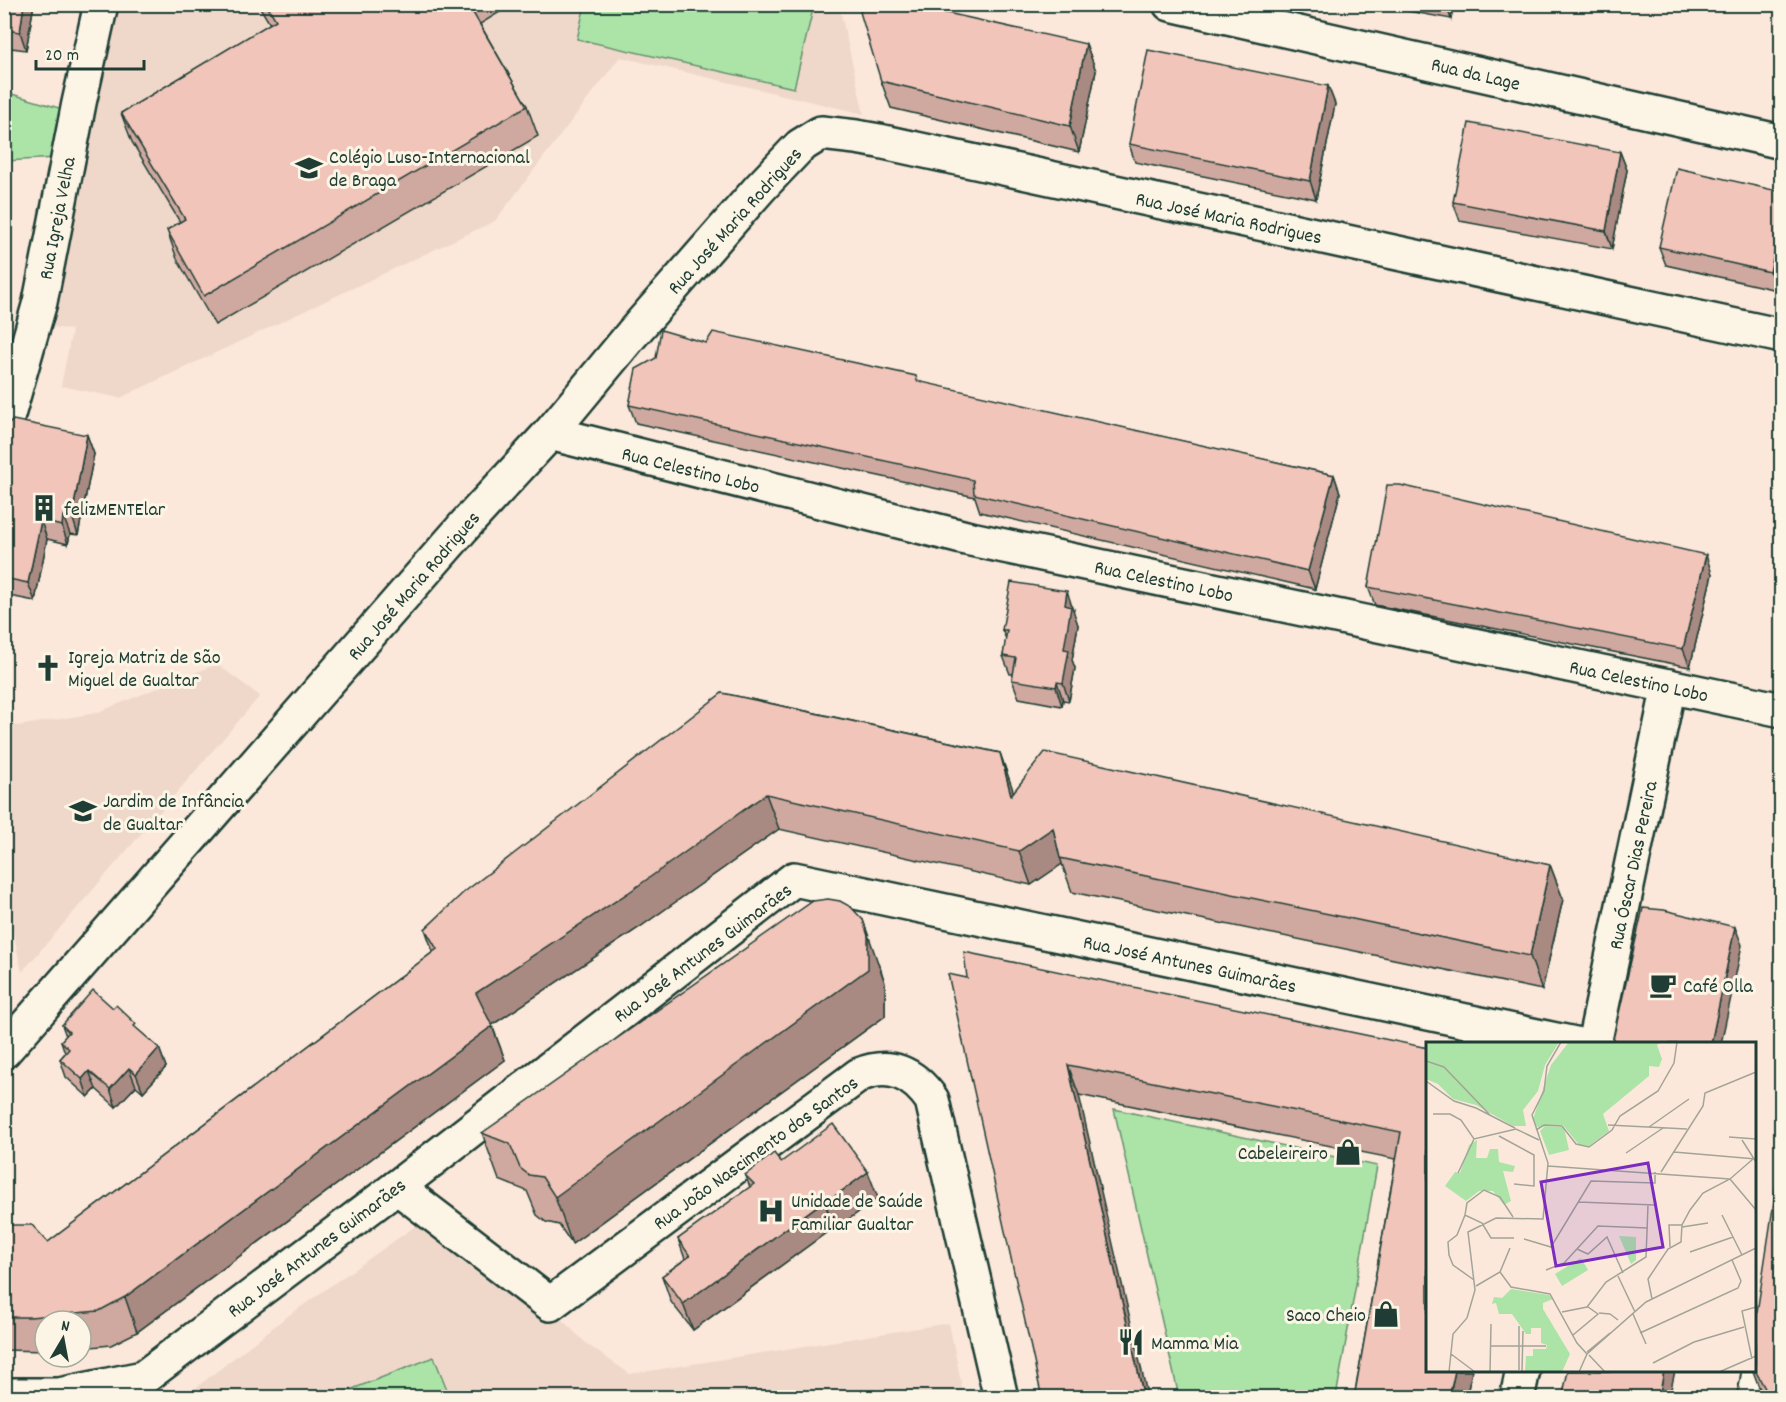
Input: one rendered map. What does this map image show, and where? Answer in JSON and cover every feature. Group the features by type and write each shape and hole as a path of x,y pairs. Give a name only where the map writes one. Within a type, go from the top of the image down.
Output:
{"street":[{"name":"Rua Igreja Velha","path":"4,429 40,302 101,4"},
{"name":"Rua da Lage","path":"1170,4 1782,142"},
{"name":"Rua José Maria Rodrigues","path":"4,1051 466,524 550,433 632,334 760,188 800,146 821,133 891,144 1782,336"},
{"name":"Rua Celestino Lobo","path":"550,433 966,538 1782,710"},
{"name":"Rua Óscar Dias Pereira","path":"1594,1042 1669,686"},
{"name":"Rua José Antunes Guimarães","path":"4,1395 59,1395 143,1378 397,1187 794,879 1566,1042"},
{"name":"Rua João Nascimento dos Santos","path":"397,1187 550,1304 859,1075 877,1069 902,1073 914,1079 932,1100 1001,1398"},
{"path":"1517,1398 1523,1372"}],"lane":[{"path":"1747,1398 1751,1374"}],"shaded area":[{"name":"Colégio Luso-Internacional de Braga","path":"117,5 839,5 864,114 620,57 495,221 120,398 61,386 72,330 46,326"},
{"name":"Jardim de Infância de Gualtar","path":"217,664 260,696 22,972 5,896 5,724 18,726 96,713"},
{"path":"424,1220 560,1318 588,1345 630,1374 949,1323 964,1397 176,1398 193,1390 285,1318"}],"green space":[{"path":"585,4 814,5 794,88 577,39"},
{"path":"5,92 66,110 57,158 5,161"},
{"path":"1114,1109 1377,1166 1336,1397 1179,1397"},
{"path":"434,1357 450,1397 332,1397"}],"building":[{"path":"4,4 24,4 20,32 4,30"},
{"path":"266,4 468,4 527,106 204,296 167,230 185,219 121,113 276,20"},
{"path":"866,4 907,4 1086,44 1070,126 881,81 860,12"},
{"path":"1148,50 1328,86 1310,181 1129,144"},
{"path":"1469,123 1620,152 1606,231 1453,202"},
{"path":"1677,168 1782,192 1782,220 1770,272 1659,247"},
{"path":"661,330 706,343 713,332 916,376 917,381 1334,475 1308,571 974,494 973,480 629,405 636,369 656,358"},
{"name":"felizMENTElar","path":"13,420 87,435 72,516 63,516 62,526 41,521 28,583 4,578 4,436 7,426"},
{"path":"1387,485 1400,485 1706,555 1683,649 1368,587"},
{"path":"1011,582 1067,591 1065,605 1071,607 1064,649 1069,650 1063,683 1057,682 1056,687 1012,680 1016,658 1003,656 1007,630 1002,630"},
{"path":"722,693 1000,753 1011,795 1045,752 1550,865 1530,956 1060,858 1053,828 1019,851 766,794 628,893 476,993 492,1026 125,1297 99,1311 93,1312 93,1309 33,1309 33,1317 4,1317 4,1225 32,1225 48,1242 437,949 425,929 463,893"},
{"path":"828,899 840,901 851,907 863,920 868,936 868,969 555,1197 542,1177 529,1175 520,1168 510,1144 482,1133 813,901"},
{"path":"1643,908 1664,910 1735,927 1711,1042 1612,1042"},
{"path":"964,952 1426,1048 1426,1372 1455,1372 1449,1398 1354,1398 1401,1132 1068,1065 1144,1398 1042,1398 948,974 967,978"},
{"path":"93,990 113,1008 116,1005 136,1024 134,1026 159,1048 136,1074 129,1068 110,1089 89,1071 82,1079 60,1059 69,1049 61,1041 69,1032 62,1025"},
{"path":"833,1124 868,1172 825,1203 824,1201 683,1304 662,1276 690,1256 678,1239 754,1184 745,1175 774,1153 781,1162"},
{"path":"1782,1148 1782,1398 1776,1398 1767,1392 1756,1372 1756,1319"},
{"path":"1568,1372 1664,1372 1659,1398 1562,1398"}],"place":[{"name":"Colégio Luso-Internacional de Braga","path":"309,168"},
{"name":"felizMENTElar","path":"44,508"},
{"name":"Igreja Matriz de São Miguel de Gualtar","path":"48,668"},
{"name":"Jardim de Infância de Gualtar","path":"83,811"},
{"name":"Café Olla","path":"1663,985"},
{"name":"Cabeleireiro","path":"1348,1152"},
{"name":"Unidade de Saúde Familiar Gualtar","path":"771,1211"},
{"name":"Saco Cheio","path":"1386,1314"},
{"name":"Mamma Mia","path":"1131,1342"}]}
